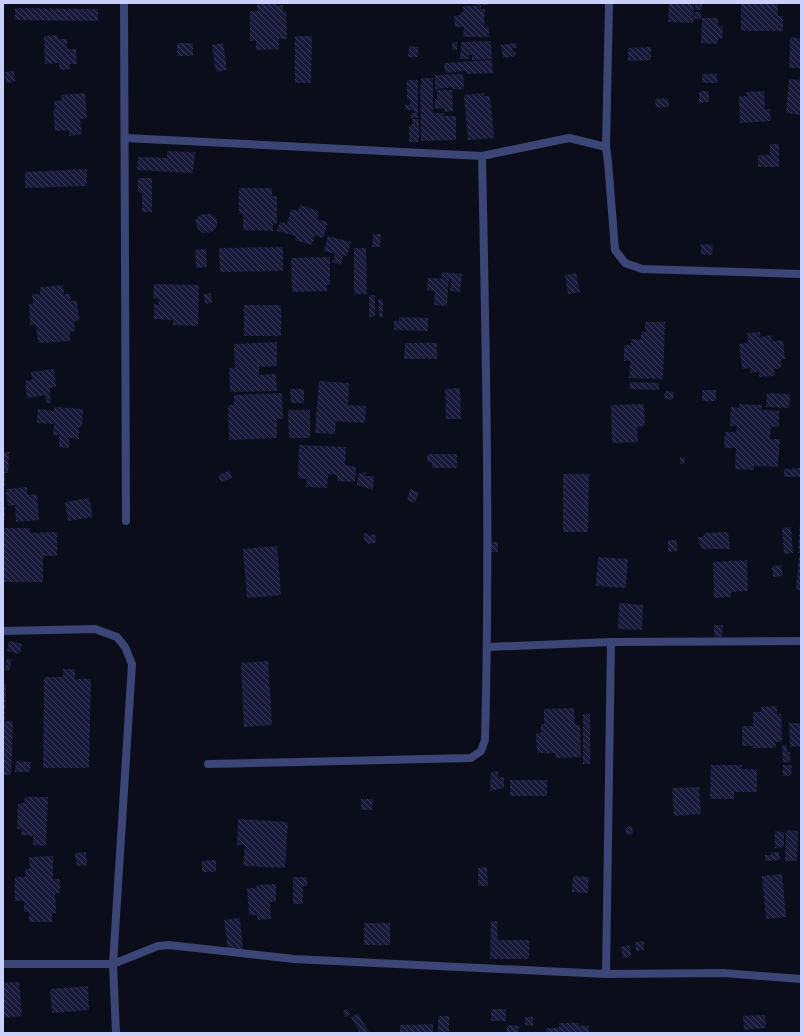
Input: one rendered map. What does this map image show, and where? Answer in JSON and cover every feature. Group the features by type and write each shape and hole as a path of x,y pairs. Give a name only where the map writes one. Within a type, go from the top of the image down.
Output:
{"street":[{"path":"124,3 126,520"},
{"path":"609,3 606,147 615,250 625,263 642,269 801,274"},
{"path":"125,138 482,156 569,138 606,147"},
{"path":"208,764 471,758 481,751 485,740 487,647 485,283 482,156"},
{"path":"3,630 95,629 117,637 125,647 132,664 113,964 116,1033"},
{"path":"487,647 611,642 801,641"},
{"path":"606,974 611,642"},
{"path":"3,964 113,964 158,946 169,945 294,959 606,974 723,973 801,979"}],"building":[{"path":"257,3 276,3 276,6 283,5 283,11 286,11 287,39 279,39 279,49 256,50 256,41 250,41 250,11 257,11"},
{"path":"473,3 488,3 488,5 473,5"},
{"path":"669,3 694,3 693,23 668,22"},
{"path":"695,3 702,3 702,10 695,10"},
{"path":"741,3 778,3 778,16 783,16 783,31 741,31"},
{"path":"463,6 481,6 481,9 485,9 484,27 489,27 489,37 463,37 464,27 455,27 454,16 460,15 460,13 463,12"},
{"path":"15,8 98,9 98,21 15,20"},
{"path":"694,12 701,12 701,19 694,19"},
{"path":"702,18 718,18 718,26 723,27 722,39 718,38 718,44 701,43"},
{"path":"58,35 58,39 67,39 67,49 76,49 77,64 70,64 70,69 60,70 59,63 45,64 44,36"},
{"path":"295,36 312,36 311,83 295,83"},
{"path":"790,37 801,38 801,68 789,68"},
{"path":"491,41 492,59 472,60 472,55 469,55 469,59 460,59 461,42"},
{"path":"452,42 457,42 457,50 452,50"},
{"path":"177,43 193,43 193,56 177,56"},
{"path":"223,43 227,70 216,72 212,45"},
{"path":"516,43 517,48 512,48 516,56 503,58 501,45"},
{"path":"409,46 419,47 418,57 408,57"},
{"path":"651,47 651,60 628,61 628,48"},
{"path":"492,60 493,73 466,74 465,71 445,73 444,63"},
{"path":"14,71 15,82 6,83 5,72"},
{"path":"463,74 464,89 452,89 452,87 449,87 435,89 435,75"},
{"path":"702,74 717,74 717,83 702,83"},
{"path":"421,78 433,78 433,113 444,113 444,116 456,116 456,140 421,141"},
{"path":"789,79 801,80 801,115 786,113"},
{"path":"407,80 418,80 418,118 411,118 411,113 414,113 414,110 405,110 405,105 410,105 410,100 407,99"},
{"path":"437,90 452,90 453,111 445,112 444,108 435,109"},
{"path":"699,91 709,91 709,102 699,103"},
{"path":"764,91 765,109 770,109 771,121 740,123 739,96 747,96 746,92"},
{"path":"85,93 87,118 80,119 82,134 69,136 69,130 55,131 53,110 55,110 54,101 62,100 61,95"},
{"path":"484,93 484,96 490,96 494,138 468,140 464,95"},
{"path":"668,98 669,107 656,108 655,99"},
{"path":"412,119 419,119 419,142 409,142 409,125 412,125"},
{"path":"770,144 779,144 779,167 758,167 758,155 770,155"},
{"path":"167,151 195,152 193,173 137,170 138,157 167,158"},
{"path":"87,169 87,186 25,188 25,172"},
{"path":"138,178 152,178 152,212 142,212 142,193 138,192"},
{"path":"239,188 272,188 272,196 277,196 277,224 273,223 273,231 243,230 243,214 239,214"},
{"path":"300,205 319,211 317,219 328,222 323,238 315,235 312,245 295,240 296,236 277,231 280,222 287,224 291,209 298,211"},
{"path":"212,214 217,219 217,226 212,232 203,233 198,229 195,220 200,215"},
{"path":"373,234 381,234 380,247 372,247"},
{"path":"328,236 351,242 347,256 343,255 341,265 333,262 335,254 324,251"},
{"path":"701,244 713,245 712,255 701,255"},
{"path":"283,247 283,271 220,272 219,248"},
{"path":"354,248 366,248 367,294 354,294"},
{"path":"206,249 207,267 196,268 195,250"},
{"path":"330,257 330,285 327,285 327,291 292,292 291,258"},
{"path":"442,272 462,274 460,292 450,291 451,279 441,278"},
{"path":"576,273 580,292 568,294 565,275"},
{"path":"428,278 449,279 447,306 434,305 435,291 427,290"},
{"path":"154,284 199,285 198,326 173,325 173,320 154,319 154,304 158,305 159,299 153,298"},
{"path":"63,285 64,294 70,294 71,301 77,300 79,321 74,321 75,331 70,332 70,341 38,343 36,325 30,325 29,304 33,304 32,294 40,294 40,287"},
{"path":"211,293 212,303 205,304 204,294"},
{"path":"369,295 375,295 375,317 369,317"},
{"path":"378,299 383,299 383,317 379,317"},
{"path":"244,305 281,305 281,336 244,336"},
{"path":"399,317 428,318 428,331 394,330 394,320 399,321"},
{"path":"645,322 665,322 663,379 629,378 630,361 624,361 624,345 631,345 631,339 641,340 641,332 645,332"},
{"path":"760,332 760,337 771,335 772,341 783,340 785,359 781,360 781,368 774,369 775,376 759,377 759,372 750,373 750,368 742,369 739,344 748,343 747,333"},
{"path":"277,342 277,366 259,367 259,375 276,374 277,391 230,392 229,368 235,368 234,344"},
{"path":"405,343 437,343 437,359 404,359"},
{"path":"54,369 56,387 50,388 51,403 47,403 45,395 27,398 25,381 32,380 31,372"},
{"path":"319,381 349,383 348,405 366,406 365,423 336,421 335,434 315,433"},
{"path":"630,382 659,383 659,390 629,389"},
{"path":"460,388 461,419 446,419 445,389"},
{"path":"290,389 304,389 304,403 291,403"},
{"path":"702,390 716,390 716,401 702,401"},
{"path":"665,391 674,392 673,400 664,399"},
{"path":"282,393 283,419 277,419 277,438 229,440 228,405 234,405 234,395"},
{"path":"767,393 790,394 789,408 766,407"},
{"path":"644,404 645,426 637,427 638,442 612,443 611,405"},
{"path":"739,404 762,405 761,410 779,411 779,427 771,427 770,439 780,439 778,467 754,466 754,470 735,469 736,448 724,448 725,432 736,432 737,426 730,426 731,407 739,408"},
{"path":"54,407 83,409 82,427 79,427 79,439 69,438 69,448 59,447 59,435 53,435 54,424 37,423 38,409 54,411"},
{"path":"288,410 310,410 310,438 289,438"},
{"path":"299,445 346,447 345,465 356,467 355,482 337,481 337,475 328,474 327,488 306,487 307,479 298,478"},
{"path":"3,452 9,452 8,473 5,473 5,486 3,486"},
{"path":"427,454 457,454 457,468 432,468 432,462 427,462"},
{"path":"680,457 685,458 684,464 680,464"},
{"path":"801,468 801,477 784,477 784,469"},
{"path":"230,471 232,478 221,482 218,475"},
{"path":"366,472 365,476 374,476 373,490 357,485 358,474"},
{"path":"563,474 589,474 588,532 563,532"},
{"path":"27,487 28,495 37,494 39,520 16,522 15,505 8,506 6,489"},
{"path":"410,489 419,492 415,503 407,500"},
{"path":"89,498 93,517 68,521 65,502"},
{"path":"3,507 5,507 5,520 3,520"},
{"path":"800,522 801,553 798,553"},
{"path":"791,527 793,553 784,554 782,528"},
{"path":"3,528 30,528 30,533 57,532 57,556 43,556 43,582 3,582"},
{"path":"728,532 730,549 702,549 697,537 703,537 705,533"},
{"path":"367,533 368,536 375,534 376,543 367,544 366,541 365,542 363,534"},
{"path":"668,540 677,540 677,551 668,552"},
{"path":"491,542 498,542 498,552 491,552"},
{"path":"277,546 281,595 247,598 243,549"},
{"path":"799,556 801,556 801,590 796,590"},
{"path":"598,557 628,559 626,588 596,586"},
{"path":"747,560 748,591 731,592 731,597 714,598 713,562"},
{"path":"781,565 783,576 773,577 772,566"},
{"path":"619,603 643,605 642,630 618,629"},
{"path":"714,625 723,625 722,637 714,636"},
{"path":"9,641 22,644 20,654 7,651"},
{"path":"7,658 12,660 9,671 4,670"},
{"path":"268,661 272,725 244,727 241,663"},
{"path":"63,669 75,669 75,679 91,679 89,768 43,768 44,677 63,677"},
{"path":"3,684 6,684 5,721 13,721 11,775 3,775"},
{"path":"777,706 777,714 781,714 782,742 775,742 776,748 753,748 753,746 742,746 742,726 753,726 753,712 761,712 761,707"},
{"path":"574,708 575,725 580,725 581,757 556,758 555,753 537,753 536,733 541,733 541,724 544,724 544,709"},
{"path":"583,714 590,714 590,764 583,764"},
{"path":"789,723 801,723 801,746 790,747"},
{"path":"782,745 787,745 787,752 790,752 790,762 783,763"},
{"path":"16,761 31,762 30,772 15,772"},
{"path":"711,765 742,765 742,769 757,769 757,792 734,792 734,799 710,799"},
{"path":"783,765 792,765 791,776 783,776"},
{"path":"498,771 498,778 504,777 504,788 490,791 491,772"},
{"path":"510,780 547,780 547,796 510,796"},
{"path":"699,787 701,814 674,816 672,788"},
{"path":"25,797 48,797 46,846 33,845 33,836 21,835 22,829 17,829 18,804 24,803"},
{"path":"361,799 373,799 372,810 361,810"},
{"path":"238,819 288,822 285,868 243,866 245,845 237,845"},
{"path":"632,826 633,834 626,835 625,827"},
{"path":"786,830 798,831 797,861 785,861"},
{"path":"775,831 784,832 784,847 775,848"},
{"path":"86,852 87,865 77,866 75,853"},
{"path":"770,852 779,852 780,860 765,861 765,855 771,855"},
{"path":"53,856 53,879 60,879 60,893 55,894 56,913 52,913 52,922 29,922 29,912 24,912 24,901 15,901 15,877 25,877 25,869 30,869 29,857"},
{"path":"216,860 216,872 202,872 202,861"},
{"path":"487,867 488,886 478,886 478,868"},
{"path":"782,874 786,917 766,919 762,876"},
{"path":"573,876 589,877 588,893 572,892"},
{"path":"293,877 307,877 307,886 303,886 303,904 293,904"},
{"path":"276,884 276,902 270,902 271,919 258,920 257,915 249,915 247,888 257,888 256,885"},
{"path":"240,918 243,949 228,951 224,920"},
{"path":"491,921 497,921 498,940 529,940 529,959 490,959"},
{"path":"364,923 390,923 390,945 364,945"},
{"path":"644,941 644,950 636,951 635,942"},
{"path":"630,945 631,957 623,958 621,947"},
{"path":"19,982 22,1016 3,1018 3,983"},
{"path":"88,986 89,1010 52,1013 50,989"},
{"path":"348,1009 350,1015 345,1017 343,1011"},
{"path":"491,1009 506,1009 506,1021 491,1021"},
{"path":"358,1013 369,1032 360,1033 351,1017"},
{"path":"765,1015 766,1028 744,1030 743,1016"},
{"path":"438,1016 449,1016 449,1033 438,1033"},
{"path":"525,1017 533,1017 533,1026 525,1025"},
{"path":"559,1023 579,1023 579,1026 589,1026 589,1033 546,1033 546,1028 559,1028"},
{"path":"433,1024 433,1033 400,1033 400,1025"},
{"path":"507,1025 519,1026 518,1033 506,1033"}]}
